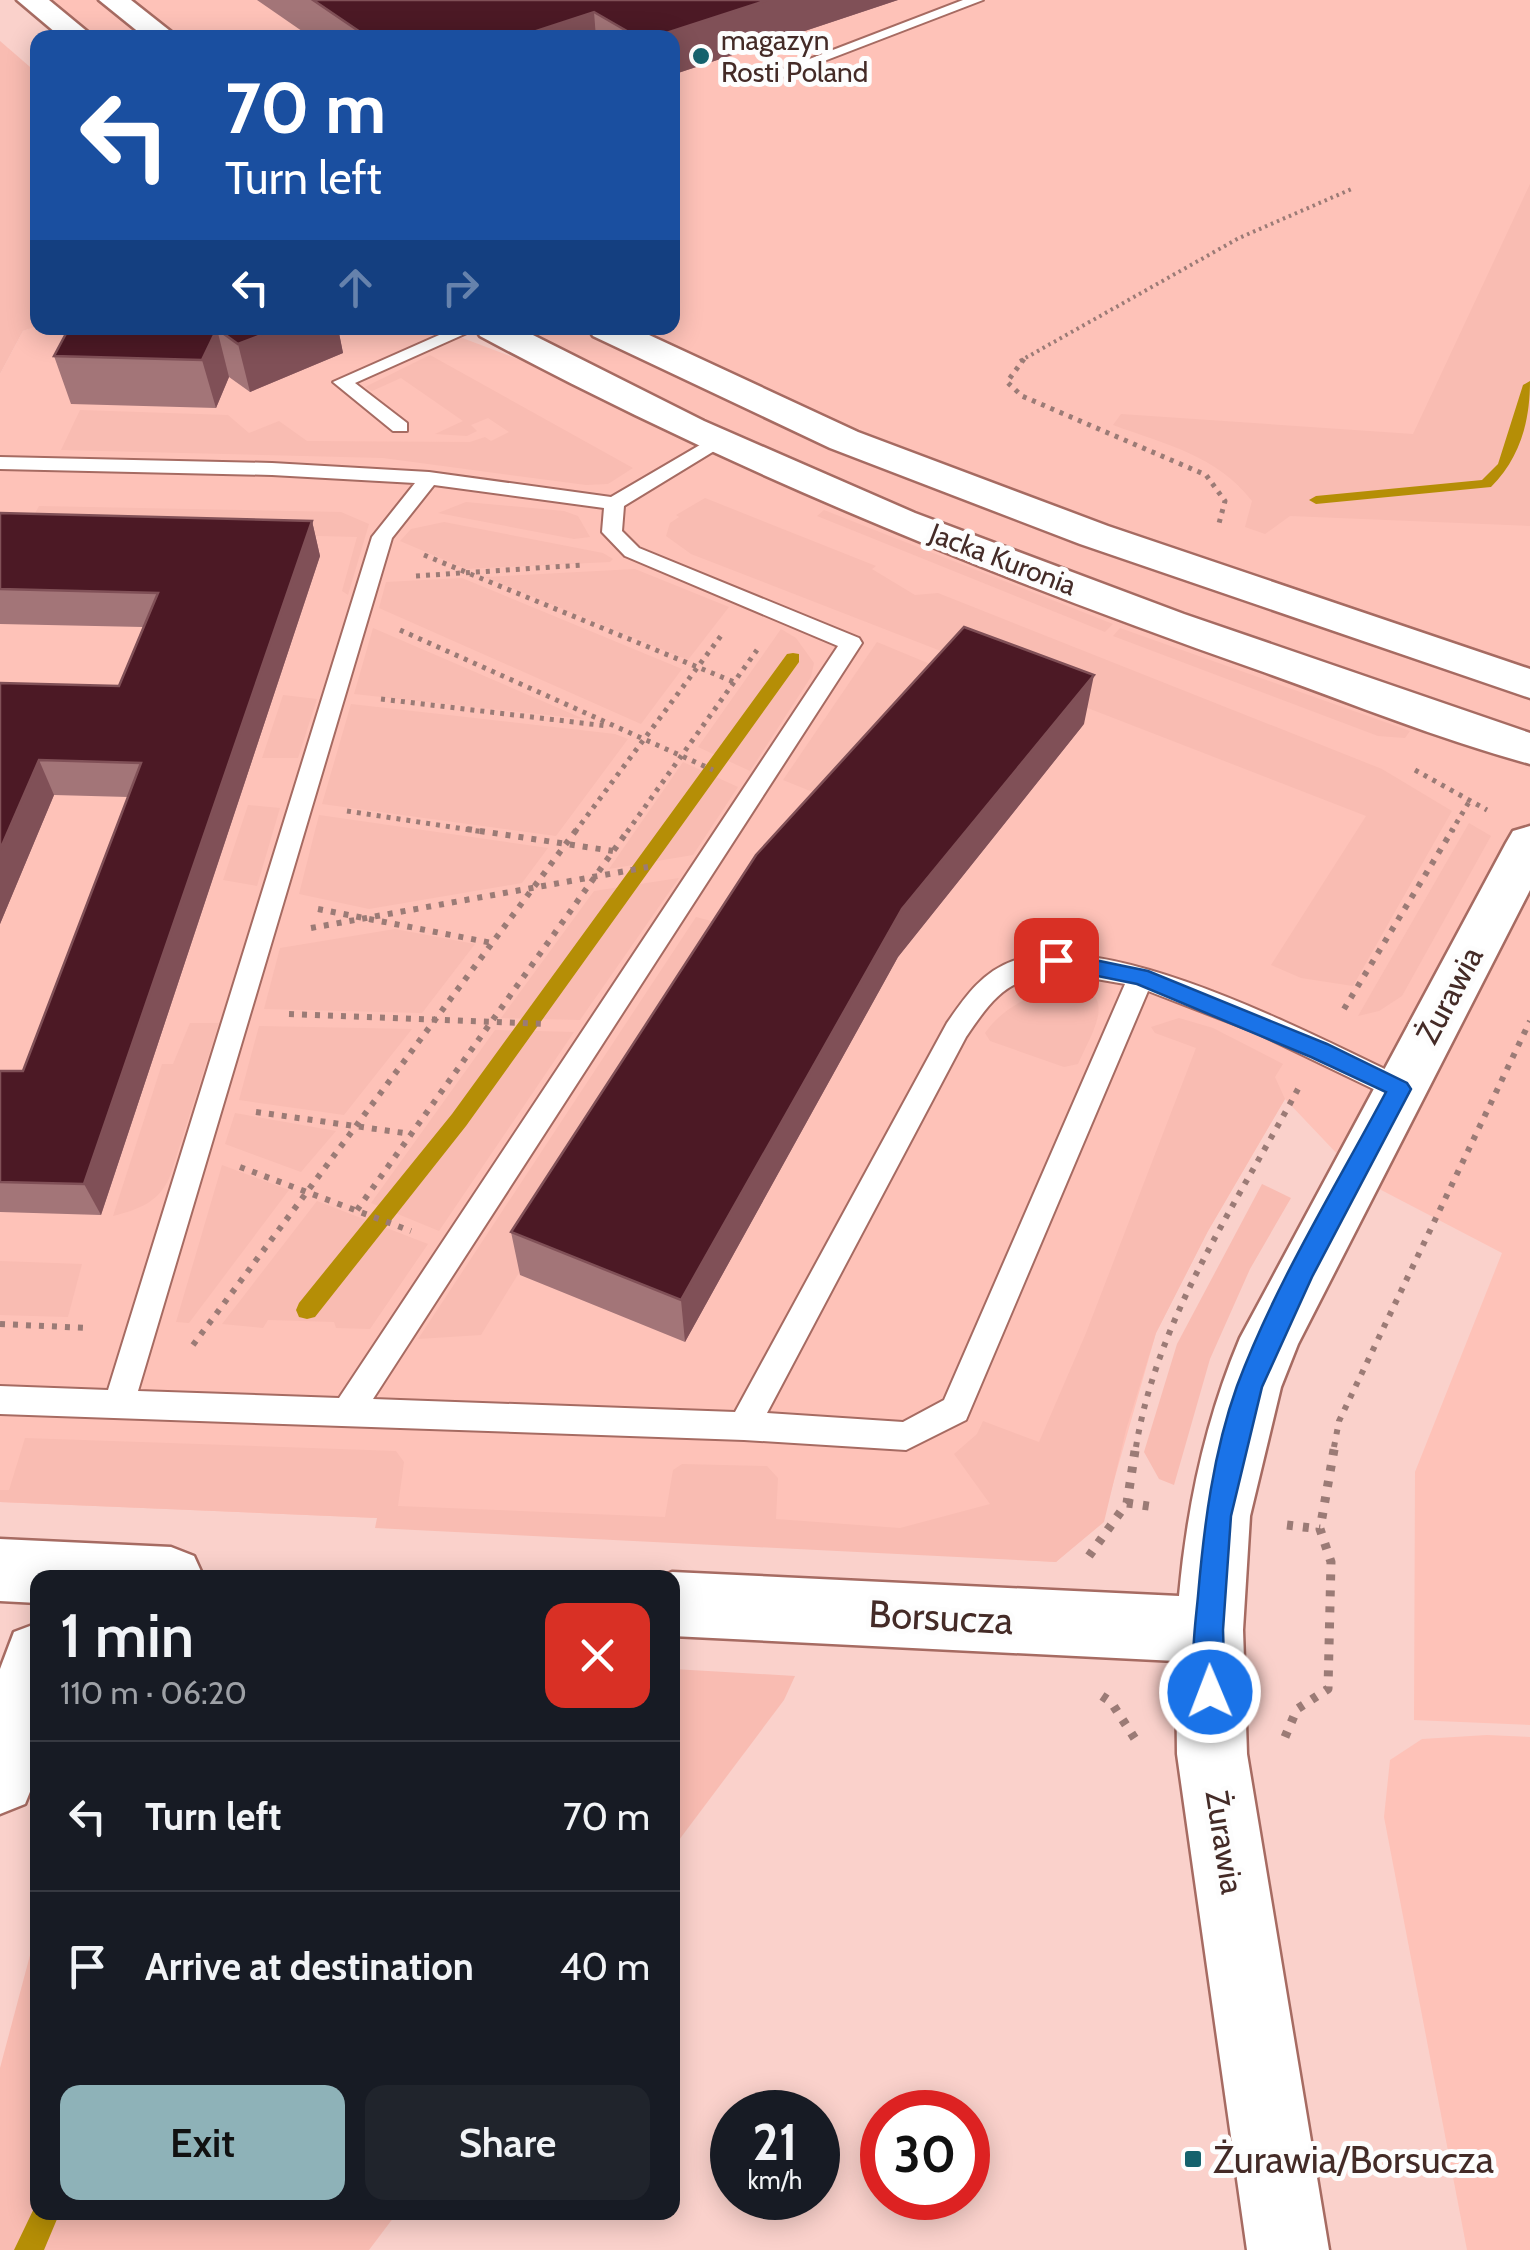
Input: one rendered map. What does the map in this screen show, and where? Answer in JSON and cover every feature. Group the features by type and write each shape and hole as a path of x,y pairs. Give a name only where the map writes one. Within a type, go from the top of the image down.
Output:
{"main road":[{"path":"31,0 70,30"},
{"path":"113,0 154,30"},
{"name":"Jacka Kuronia","path":"507,335 815,486 1104,598 1530,749"},
{"name":"Jacka Kuronia","path":"621,335 844,440 1184,566 1530,684"},
{"name":"Żurawia","path":"1288,2250 1212,1754 1209,1630 1218,1516 1250,1387 1301,1273 1530,843"},
{"path":"0,1570 30,1572"},
{"name":"Borsucza","path":"680,1604 1209,1630"},
{"path":"0,1779 30,1682"}],"lane":[{"path":"767,78 976,0"},
{"path":"400,428 342,382 453,335"},
{"path":"0,463 272,469 429,478 614,503 717,441"},
{"path":"134,1405 142,1330 362,614 382,537 429,478"},
{"path":"347,1412 851,643 632,552 612,532 614,503"},
{"path":"744,1426 956,1030 988,985 1022,967 1056,960 1141,976 1319,1050 1400,1089"},
{"path":"0,1400 744,1426 906,1436 955,1410 1141,976"}],"path":[{"path":"1184,566 1221,523 1225,502 1206,474 1022,396 1006,382 1021,360 1239,238 1354,188"},
{"path":"382,537 734,682"},
{"path":"370,578 653,561"},
{"path":"134,1405 307,1192 748,600"},
{"path":"362,614 681,756"},
{"path":"196,1151 358,1210 782,614"},
{"path":"335,694 615,726"},
{"path":"1146,1764 1111,1702 1062,1672 1076,1575 1127,1503 1144,1398 1164,1340 1319,1050 1469,802"},
{"path":"301,804 613,851"},
{"path":"261,938 594,878"},
{"path":"274,898 361,920 493,943"},
{"path":"238,1014 438,1017 492,1022"},
{"path":"1280,1748 1298,1709 1328,1689 1330,1562 1320,1530 1339,1421 1530,1021"},
{"path":"210,1106 412,1134"},
{"path":"0,1324 142,1330"}],"shaded area":[{"path":"40,0 1530,0 1530,1725 1414,1720 1415,1472 1502,1253 1362,1180 1285,1099 1208,1231 1156,1333 1103,1519 1056,1562 378,1518 0,1502 0,374 23,331 30,328 30,335 455,335 703,429 522,335 680,335 680,30 81,30"},
{"path":"0,41 30,67 30,329 23,331 0,374"},
{"path":"1530,184 1530,526 1290,516 1265,534 1245,527 1252,501 1223,473 1189,453 1113,425 1121,414 1413,434"},
{"path":"430,355 633,468 608,484 586,485 383,458 61,450 80,410 228,415 249,433 279,421 307,441 470,442 485,437 491,441 509,432 488,418 471,425 477,431 467,436 435,434 463,421 401,378 372,391 365,387"},
{"path":"705,498 876,566 872,569 915,595 938,593 1382,769 1452,811 1353,986 1301,978 1271,965 1366,816 691,554 666,536 670,523 679,517 676,515"},
{"path":"466,502 564,511 578,516 590,537 574,539 438,513"},
{"path":"39,506 341,512 369,524 348,595 342,591 357,537 27,528"},
{"path":"824,510 1113,624 1105,632 817,516"},
{"path":"444,522 603,553 613,559 466,569 400,541 411,529"},
{"path":"635,569 729,607 688,660 485,577"},
{"path":"462,578 682,669 641,724 379,608 386,582"},
{"path":"373,628 584,719 354,694"},
{"path":"1120,628 1410,731 1405,738 1378,736 1113,636"},
{"path":"781,629 796,638 814,663 811,677 750,771 698,747"},
{"path":"877,642 959,676 835,801 783,780"},
{"path":"283,695 317,699 298,758 262,758"},
{"path":"351,704 615,734 628,739 556,836 322,804"},
{"path":"683,762 738,787 693,855 609,869"},
{"path":"248,805 280,808 257,886 223,880"},
{"path":"319,815 548,848 522,883 369,909 299,894"},
{"path":"1469,823 1491,836 1402,996 1379,1011 1358,1016"},
{"path":"679,878 580,1020 501,1018 594,891"},
{"path":"696,917 730,926 481,1335 418,1339"},
{"path":"395,929 475,944 422,1013 264,1009 280,948"},
{"path":"1064,987 1082,989 1098,1003 1095,1026 1078,1064 1064,1067 990,1041 985,1033 1010,1008"},
{"path":"1179,1018 1213,1028 1283,1064 1275,1077 1285,1099 1208,1231 1156,1333 1126,1430 1104,1522 1056,1562 375,1528 377,1518 0,1502 0,1490 9,1490 25,1438 396,1451 404,1462 398,1506 665,1517 673,1470 682,1464 767,1466 778,1478 776,1519 900,1528 990,1504 954,1454 977,1434 983,1421 1039,1442 1086,1333 1196,1048 1155,1033 1151,1027"},
{"path":"190,1023 219,1023 170,1176 148,1203 113,1216 162,1064 173,1064"},
{"path":"259,1026 412,1029 344,1115 239,1100"},
{"path":"495,1030 574,1032 439,1231 371,1203"},
{"path":"235,1113 336,1131 301,1172 225,1144"},
{"path":"222,1165 289,1190 189,1323 176,1322"},
{"path":"1262,1184 1291,1198 1250,1269 1210,1359 1174,1485 1159,1479 1144,1452 1177,1344"},
{"path":"317,1201 428,1244 370,1329 336,1328 334,1322 268,1320 263,1328 222,1324"},
{"path":"0,1261 82,1264 68,1317 0,1315"},
{"path":"680,1669 795,1676 784,1700 680,1839"},
{"path":"1530,1737 1530,2250 1467,2250 1384,1817 1390,1760 1422,1739"},
{"path":"30,1955 30,2220 392,2220 369,2250 0,2250 0,2068"}],"building":[{"path":"313,0 768,0 676,30 625,30 594,12 539,30 357,30"},
{"path":"65,335 214,335 202,360 54,356"},
{"path":"225,335 261,335 238,344"},
{"path":"0,513 312,521 84,1184 0,1182 0,1071 23,1071 141,763 39,760 0,850 0,683 119,686 158,593 0,589"},
{"path":"964,627 1094,675 902,909 681,1300 511,1232 756,855"}],"waterway":[{"path":"1316,500 1486,484 1505,465 1530,385"},
{"path":"307,1310 459,1120 793,658"},
{"path":"29,2250 42,2220"}],"place":[{"name":"magazyn Rosti Poland","path":"701,56"},
{"name":"Żurawia/Borsucza","path":"1193,2159"}],"route":[{"path":"1056,960 1141,976 1319,1050 1400,1089 1301,1273 1250,1387 1234,1439 1218,1516 1209,1630 1210,1692"}]}
